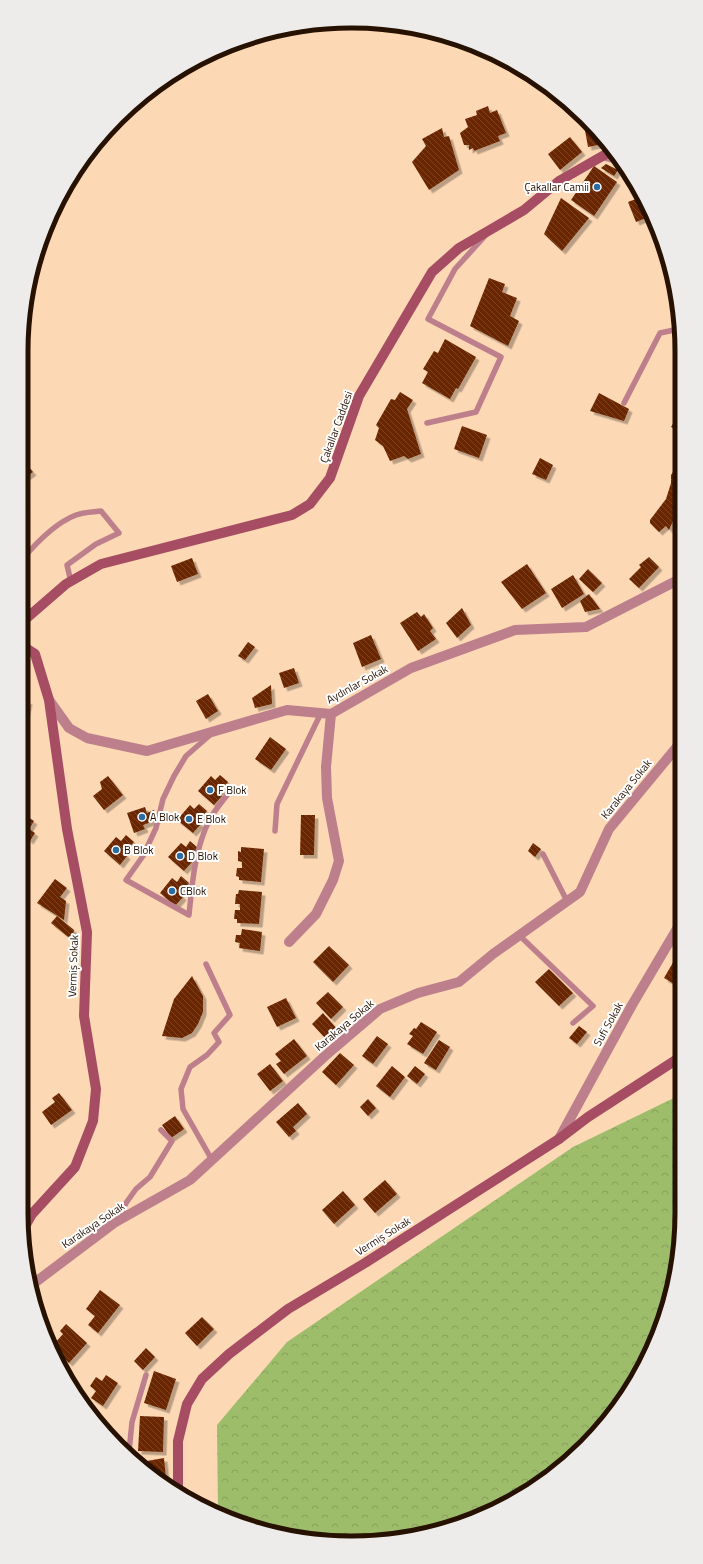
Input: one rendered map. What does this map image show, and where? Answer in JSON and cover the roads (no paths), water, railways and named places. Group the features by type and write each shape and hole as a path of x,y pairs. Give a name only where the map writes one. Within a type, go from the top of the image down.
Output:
{"street":[{"name":"Çakallar Caddesi","path":"28,616 39,606 71,582 101,564 292,515 310,504 330,478 359,396 432,272 459,248 524,210 559,181 607,154"},
{"name":"Aydınlar Sokak","path":"49,700 69,728 81,735 87,738 147,751 287,710 326,714 411,668 515,630 586,627 675,582"},
{"name":"Vermiş Sokak","path":"28,650 35,654 49,700 67,829 87,932 84,1016 96,1089 93,1121 75,1167 32,1214 28,1220"},
{"path":"289,942 316,914 333,880 339,861 327,798 326,714"},
{"name":"Karakaya Sokak","path":"36,1282 117,1221 190,1180 325,1056 380,1009 418,993 459,982 580,892 608,829 675,748"},
{"name":"Sufi Sokak","path":"559,1139 632,1005 675,932"},
{"name":"Vermiş Sokak","path":"178,1485 178,1442 187,1404 202,1379 229,1354 288,1309 364,1263 559,1139 588,1117 675,1061"}],"lane":[{"path":"601,157 611,160"},
{"path":"427,423 476,412 501,357 428,319 455,269 490,230"},
{"path":"624,403 660,333 674,330"},
{"path":"28,553 58,526 76,514 101,511 119,533 96,544 67,565 71,582"},
{"path":"274,831 277,804 326,714"},
{"path":"213,732 186,756 174,776 163,799 156,828 143,856 126,880 189,915 191,890 202,840 210,818 230,792"},
{"path":"543,854 567,901"},
{"path":"520,936 593,1006 573,1023"},
{"path":"206,964 230,1015 214,1033 219,1042 207,1055 190,1067 181,1089 183,1109 212,1160"},
{"path":"117,1221 126,1203 136,1189 150,1177 172,1141 161,1130"},
{"path":"28,1213 32,1214"},
{"path":"129,1447 132,1422 146,1375"}],"place":[{"name":"Çakallar Camii","path":"597,187"},
{"name":"F Blok","path":"210,790"},
{"name":"A Blok","path":"142,817"},
{"name":"E Blok","path":"189,819"},
{"name":"B Blok","path":"116,850"},
{"name":"D Blok","path":"180,856"},
{"name":"CBlok","path":"172,891"}]}
